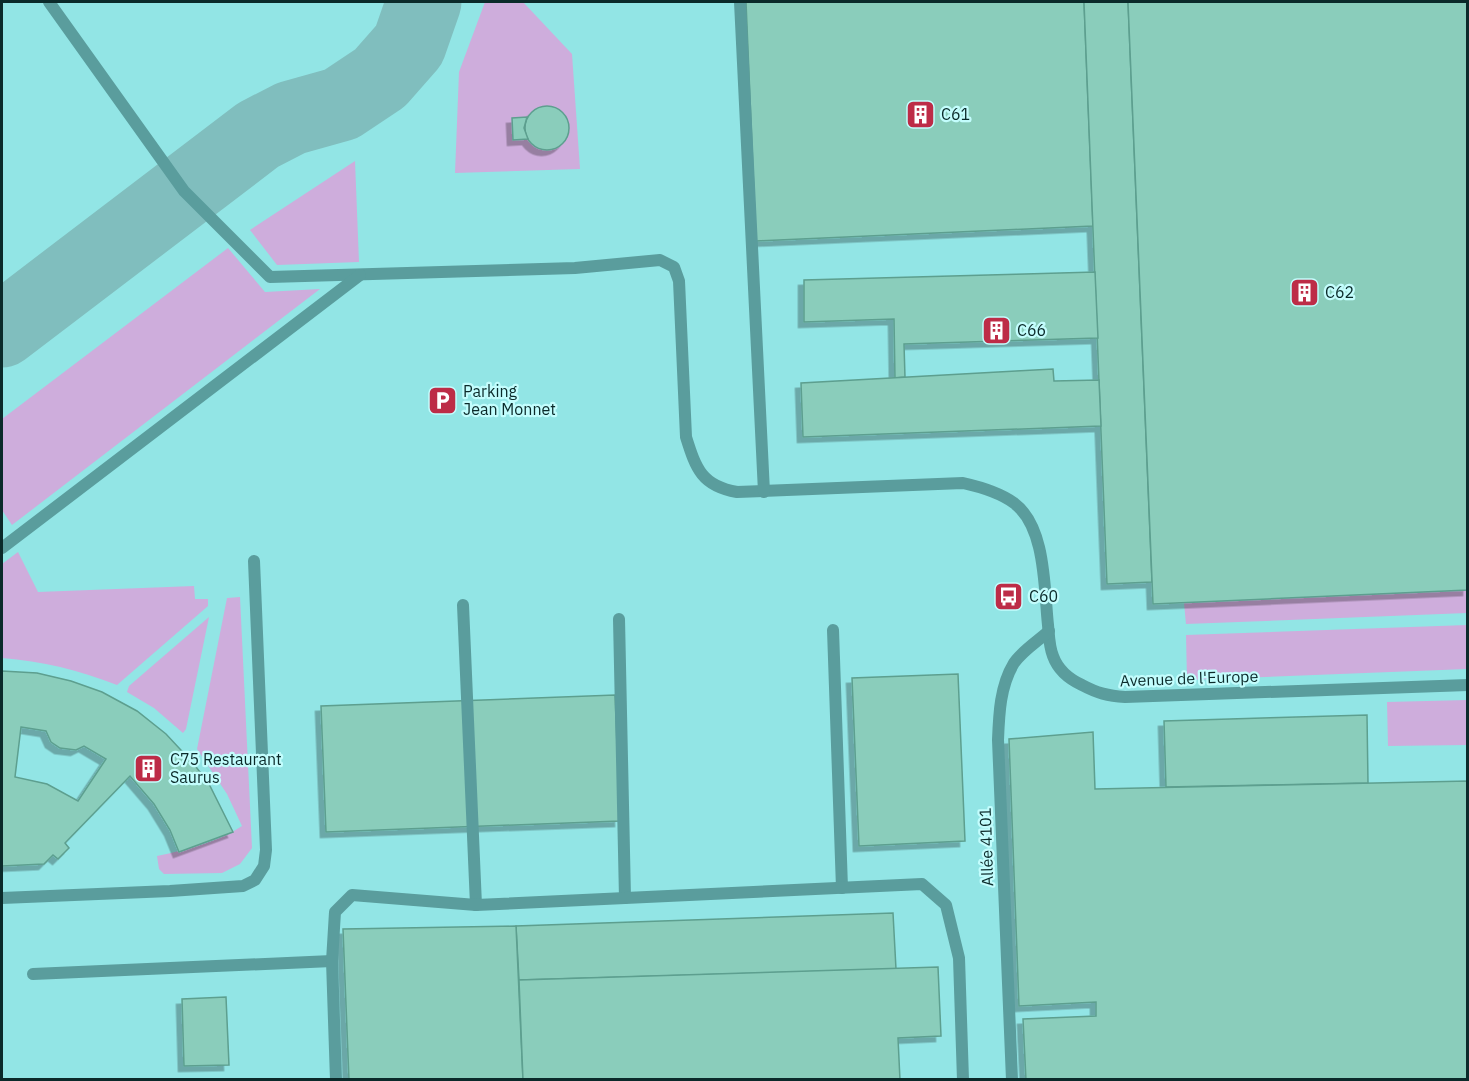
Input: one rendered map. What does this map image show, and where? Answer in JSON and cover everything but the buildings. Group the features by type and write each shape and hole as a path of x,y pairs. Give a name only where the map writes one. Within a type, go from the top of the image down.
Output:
{"lane":[{"path":"50,2 184,191 270,277 575,268 660,260 674,267 679,281 686,437 693,459 703,478 720,489 737,492 764,492 740,2"},
{"path":"2,548 360,274"},
{"name":"Avenue de l'Europe","path":"764,492 963,483 998,494 1015,504 1027,517 1035,532 1040,551 1053,657 1061,671 1105,696 1467,685"},
{"path":"2,898 243,886 255,880 264,866 266,850 254,561"},
{"path":"463,605 476,905"},
{"path":"619,619 625,898"},
{"path":"833,630 842,888"},
{"name":"Allée 4101","path":"1012,1080 998,740 999,712 1003,687 1015,662 1049,631"},
{"path":"336,1080 332,961 335,912 352,895 476,905 922,884 946,905 959,958 963,1080"},
{"path":"33,974 332,961"}],"shaded area":[{"path":"2,2 1467,2 1467,1079 2,1080"},
{"path":"485,2 523,2 572,54 580,169 455,173 459,72"},
{"path":"355,161 359,262 277,265 250,230"},
{"path":"228,248 265,292 320,289 12,525 2,510 2,419"},
{"path":"18,552 38,592 194,586 195,599 208,599 208,606 117,685 60,667 2,658 2,564"},
{"path":"1467,590 1467,613 1186,624 1184,603"},
{"path":"240,597 252,848 240,864 222,873 164,874 159,869 157,856 212,841 242,826 227,794 197,749 227,598"},
{"path":"209,617 186,729 183,733 154,708 127,692 129,686"},
{"path":"1467,625 1467,669 1187,680 1186,635"},
{"path":"1467,700 1467,745 1388,746 1387,702"}],"taxiway":[{"path":"2,330 258,135 291,118 341,104 380,78 409,45 424,2"}],"place":[{"name":"C61","path":"920,114"},
{"name":"C62","path":"1304,292"},
{"name":"C66","path":"996,330"},
{"name":"Parking Jean Monnet","path":"442,400"},
{"name":"C60","path":"1008,596"},
{"name":"C75 Restaurant Saurus","path":"149,768"}]}
